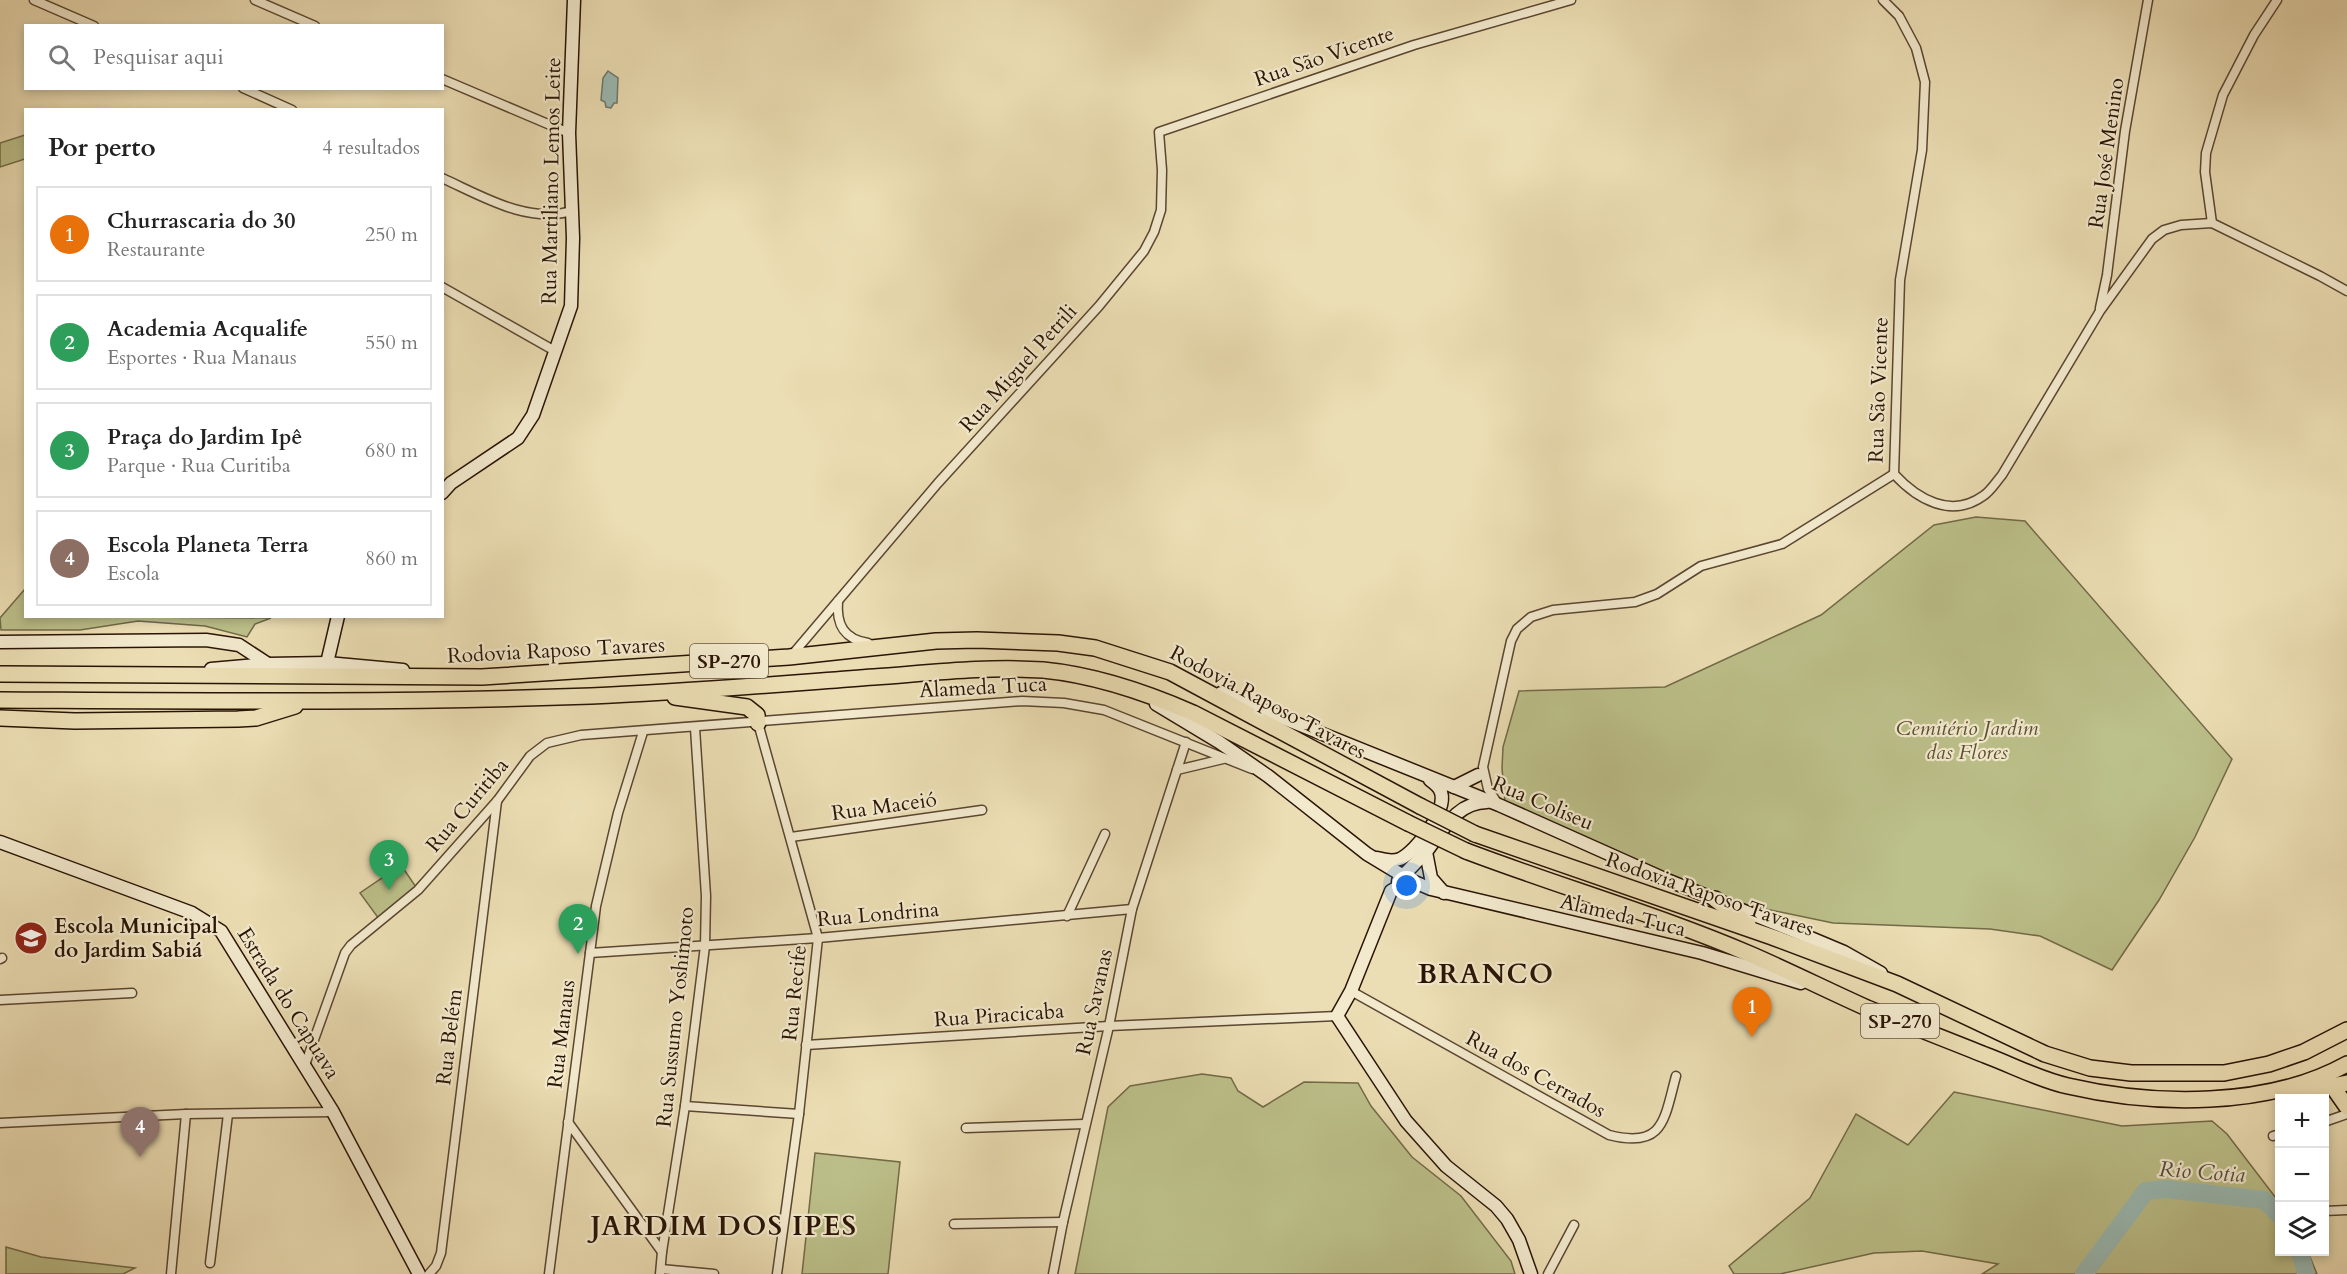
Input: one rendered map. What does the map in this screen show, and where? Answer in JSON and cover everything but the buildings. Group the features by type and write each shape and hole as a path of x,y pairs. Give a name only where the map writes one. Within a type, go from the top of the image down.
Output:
{"highway":[{"name":"Rodovia Raposo Tavares","path":"0,674 482,677 789,657 889,648 936,641 977,639 1058,643 1095,648 1170,672 1475,834 1760,933 1897,984 2045,1054 2090,1068 2131,1072 2224,1073 2269,1064 2304,1052 2347,1030"},
{"name":"Rodovia Raposo Tavares","path":"0,700 311,702 462,700 649,693 946,671 1011,669 1054,672 1123,686 1193,713 1466,851 1733,947 1907,1024 2065,1086 2146,1097 2196,1100 2233,1098 2285,1089 2347,1064"},
{"path":"649,693 747,707 757,715 758,723"},
{"path":"0,718 75,721 238,719 256,718 311,702"},
{"path":"1715,899 1760,933"},
{"path":"2233,1098 2275,1097 2340,1085 2347,1107"}],"street":[{"path":"34,0 89,24"},
{"path":"255,0 310,24"},
{"name":"Rua Martiliano Lemos Leite","path":"444,491 451,483 518,438 524,431 533,415 571,306 573,266 569,133 574,0"},
{"name":"Rua São Vicente","path":"1159,132 1414,45 1551,2 1571,0"},
{"name":"Rua São Vicente","path":"1883,0 1899,16 1916,48 1925,82 1922,150 1900,280 1894,474 1907,489 1936,505 1959,507 1984,496 2002,475 2100,311"},
{"name":"Rua José Menino","path":"2100,311 2108,274 2125,131 2148,0"},
{"path":"2212,223 2205,172 2206,153 2223,95 2254,35 2277,0"},
{"path":"444,80 569,133"},
{"path":"247,90 288,108"},
{"name":"Rua Miguel Petrili","path":"789,657 938,483 1099,306 1144,251 1154,232 1161,210 1162,170 1159,132"},
{"path":"444,179 502,206 542,214 558,215 572,211"},
{"path":"2100,311 2152,238 2164,230 2181,225 2212,223 2347,291"},
{"path":"444,288 555,351"},
{"path":"1531,1274 1519,1240 1507,1219 1496,1206 1446,1166 1406,1121 1337,1016 1351,991 1391,891 1406,878 1455,815 1481,771 1511,641 1517,629 1531,617 1553,610 1635,602 1657,594 1701,566 1782,544 1894,474"},
{"path":"838,601 837,618 842,629 858,641 889,648"},
{"path":"327,663 338,618"},
{"path":"0,642 206,640 239,645 268,664"},
{"path":"137,675 268,664 327,663 482,677"},
{"name":"Rua Coliseu","path":"1170,672 1494,803 1844,952 1897,984"},
{"name":"Alameda Tuca","path":"1123,686 1174,714 1268,776 1367,855 1406,878 1444,893 1702,953 1834,993"},
{"name":"Alameda Tuca","path":"758,723 1022,701 1043,702 1104,710 1268,776"},
{"name":"Rua Curitiba","path":"305,1065 345,953 351,945 418,890 497,801 531,756 547,743 581,735 758,723"},
{"name":"Rua Recife","path":"758,723 818,938 799,1114 777,1274"},
{"name":"Rua Sussumo Yoshimoto","path":"661,1271 705,946 706,896 694,728"},
{"name":"Rua Manaus","path":"549,1274 596,906 618,813 643,732"},
{"name":"Rua Savanas","path":"1053,1274 1085,1124 1109,1026 1132,909 1186,742"},
{"path":"1177,770 1226,759"},
{"path":"1454,787 1481,771"},
{"path":"1455,815 1477,802 1494,803 1481,771"},
{"path":"1367,855 1386,861 1398,860 1407,855 1420,841 1439,813 1443,802 1439,787 1424,776"},
{"name":"Rua Belém","path":"429,1274 436,1266 441,1253 497,801"},
{"name":"Rua Maceió","path":"791,837 982,810"},
{"path":"1067,916 1105,834"},
{"name":"Estrada do Capuava","path":"0,842 182,909 210,922 227,937 333,1112 419,1274"},
{"path":"1426,852 1431,878 1444,893"},
{"path":"1384,865 1391,891"},
{"name":"Rua Londrina","path":"590,953 818,938 1132,909"},
{"name":"Rua dos Cerrados","path":"1351,991 1609,1135 1628,1140 1647,1138 1658,1129 1665,1116 1676,1076"},
{"path":"0,1000 132,993"},
{"name":"Rua Piracicaba","path":"806,1045 1109,1026 1337,1016"},
{"path":"685,1106 799,1114"},
{"path":"0,1123 186,1114 333,1112"},
{"path":"171,1274 186,1114"},
{"path":"210,1263 228,1114"},
{"path":"2329,1121 2347,1114"},
{"path":"568,1122 662,1252"},
{"path":"966,1128 1085,1124"},
{"path":"2329,1210 2347,1210"},
{"path":"954,1224 1063,1222"},
{"path":"1548,1274 1574,1226"},
{"path":"661,1271 714,1274"}],"green space":[{"path":"24,135 24,159 0,167 0,143"},
{"name":"Cemitério Jardim das Flores","path":"1976,517 2025,521 2232,759 2195,837 2159,900 2112,970 2040,936 1990,929 1833,923 1727,901 1505,803 1503,747 1519,691 1665,687 1821,615 1934,525"},
{"path":"24,590 24,618 271,618 255,624 247,637 205,626 138,621 80,630 1,630 0,618"},
{"path":"401,865 416,887 379,919 360,893"},
{"path":"1202,1074 1231,1078 1238,1091 1263,1107 1304,1082 1358,1083 1371,1106 1412,1157 1461,1196 1511,1261 1515,1274 1075,1274 1108,1107 1130,1086"},
{"path":"1954,1092 2122,1126 2212,1121 2227,1134 2275,1197 2275,1256 2310,1256 2317,1274 1982,1274 1998,1264 1922,1251 1874,1253 1780,1274 1734,1274 1729,1266 1810,1198 1856,1114 1908,1145"},
{"path":"815,1153 900,1162 888,1274 802,1274"},
{"path":"6,1247 41,1257 135,1268 123,1274 6,1274"}],"water":[{"path":"608,71 618,78 617,103 614,103 611,108 606,107 605,102 601,100 603,78"}],"waterway":[{"name":"Rio Cotia","path":"2084,1274 2146,1191 2166,1189 2264,1200 2275,1211"},
{"name":"Rio Cotia","path":"2301,1256 2306,1274"}],"place":[{"name":"Praça do Jardim Ipê","path":"389,890"},
{"name":"Escola Municipal do Jardim Sabiá","path":"31,938"},
{"name":"Academia Acqualife","path":"578,954"},
{"name":"Churrascaria do 30","path":"1752,1037"},
{"name":"Escola Planeta Terra","path":"140,1157"}],"district":[{"name":"BRANCO","path":"1486,974"},
{"name":"JARDIM DOS IPES","path":"724,1226"}]}
